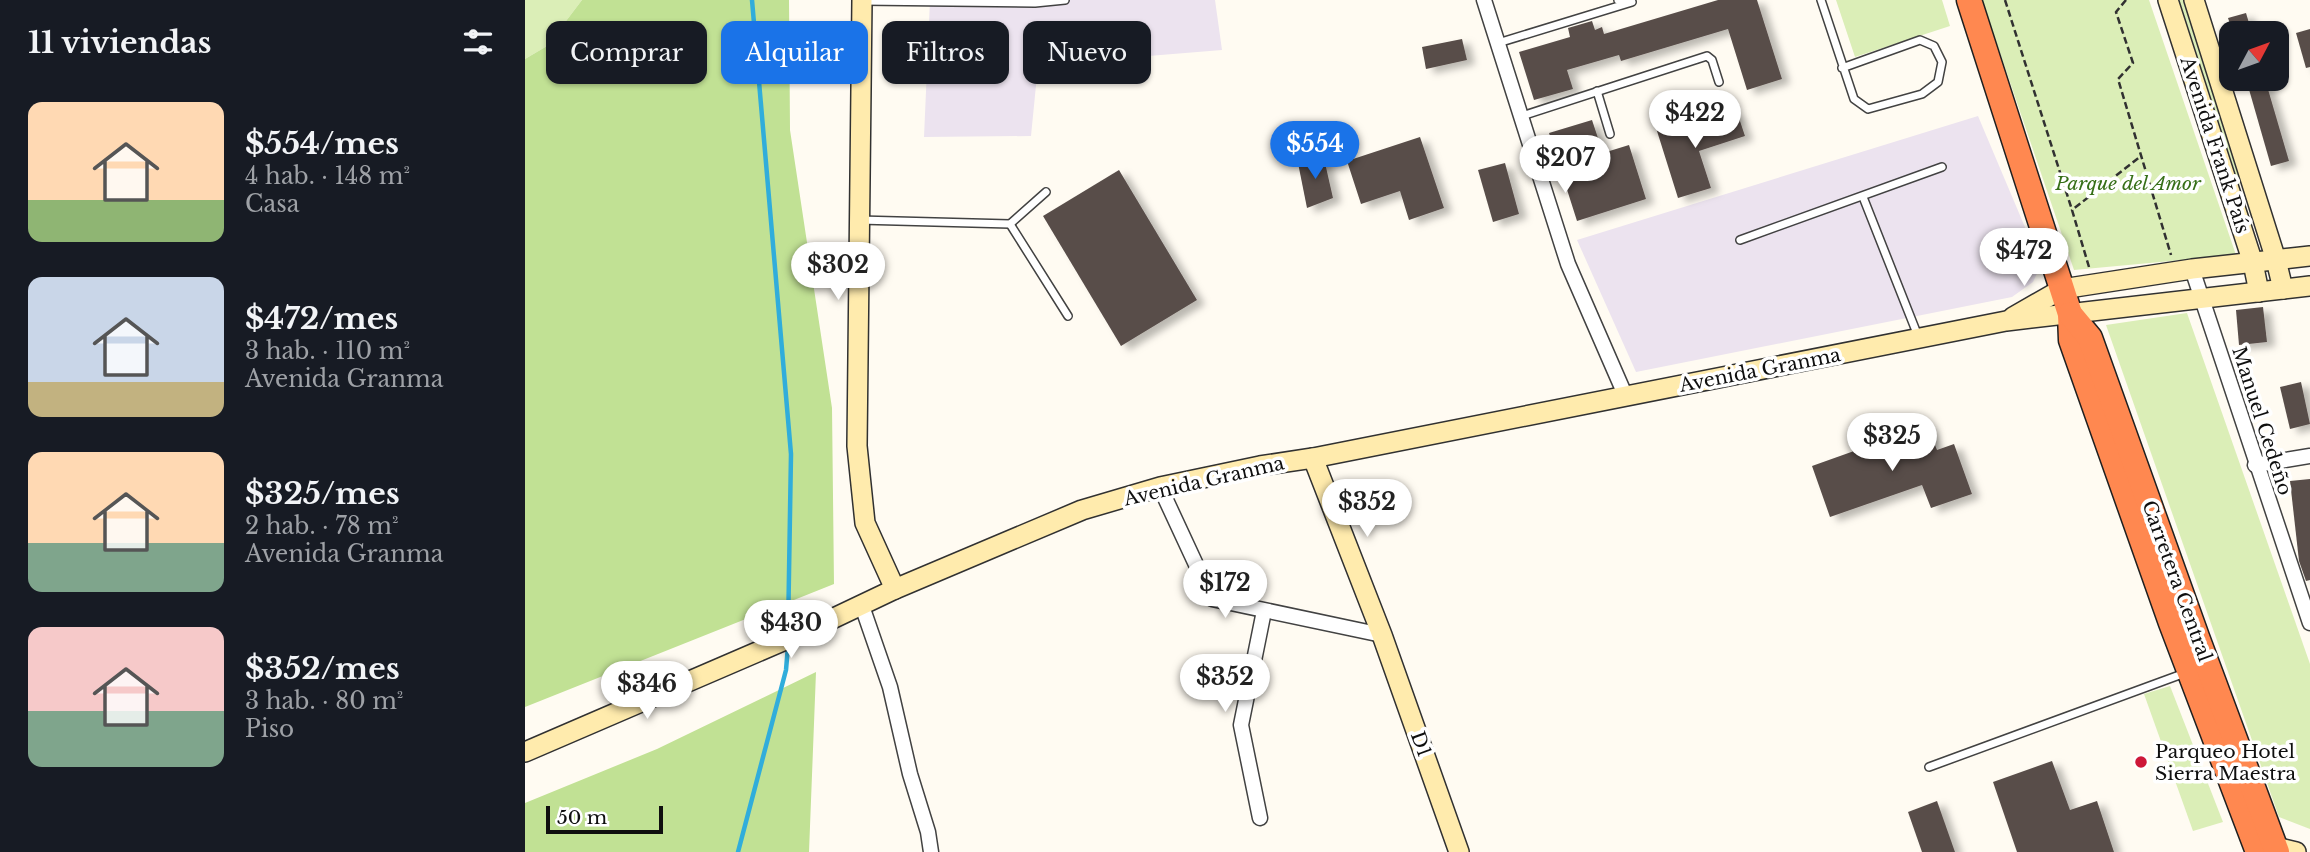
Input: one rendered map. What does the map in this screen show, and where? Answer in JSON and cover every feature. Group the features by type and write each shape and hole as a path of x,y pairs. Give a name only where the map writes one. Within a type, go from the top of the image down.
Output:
{"highway":[{"name":"Carretera Central","path":"1969,0 2070,314 2071,340 2189,671 2269,851"},
{"name":"Carretera Central","path":"2070,314 2090,338 2197,637 2269,851"}],"main road":[{"name":"Avenida Frank País","path":"2168,0 2253,262 2259,292"},
{"name":"Avenida Frank País","path":"2194,0 2283,289"},
{"path":"862,1 857,446 865,523 895,589"},
{"name":"Avenida Granma","path":"2006,321 2062,289 2310,256"},
{"name":"Avenida Granma","path":"525,752 1082,510 1160,487 2006,321 2310,286"},
{"name":"D1","path":"1313,458 1382,635 1459,852"}],"street":[{"path":"1484,0 1568,264 1626,397"},
{"name":"Manuel Cedeño","path":"2184,271 2202,299 2255,465 2305,592 2310,623"},
{"path":"2255,465 2310,456"},
{"path":"1160,487 1213,599 1382,635"},
{"path":"862,606 890,687 910,774 928,832 930,852"},
{"path":"1260,818 1241,725 1264,611"}],"lane":[{"path":"862,1 1035,4 1065,0"},
{"path":"1498,43 1632,2 1618,0"},
{"path":"1821,0 1842,68 1854,99 1868,109 1922,94 1938,82 1942,62 1934,46 1920,40 1842,68"},
{"path":"1522,116 1707,56 1712,60 1719,82"},
{"path":"1597,91 1610,134"},
{"path":"1740,240 1941,167"},
{"path":"859,220 1010,224 1046,192"},
{"path":"1863,197 1919,339"},
{"path":"1010,224 1068,316"},
{"path":"1929,767 2189,671"}],"path":[{"path":"2005,0 2095,284"},
{"path":"2126,0 2116,12 2133,64 2118,79 2141,156 2184,271"},
{"path":"2072,210 2141,156"}],"shaded area":[{"path":"930,0 1215,0 1222,50 1151,56 1151,21 1023,21 1023,84 1036,84 1031,136 924,137 926,84 1009,84 1009,21 929,21"},
{"path":"1978,116 2041,265 2033,282 2012,297 1636,372 1577,240"}],"green space":[{"path":"525,0 582,0 566,21 546,21 546,47 525,59"},
{"path":"582,0 789,0 789,21 721,21 721,84 790,84 790,130 832,408 834,584 525,707 525,59 546,47 546,84 707,84 707,21 566,21"},
{"path":"1836,0 1942,0 1950,26 1855,57"},
{"name":"Parque del Amor","path":"1982,0 2149,0 2236,255 2074,270"},
{"path":"2179,0 2183,0 2243,182 2239,184"},
{"path":"2187,313 2310,664 2310,829 2279,817 2106,325"},
{"path":"816,672 809,852 525,852 525,803 657,749"},
{"path":"2170,686 2223,822 2193,831 2144,694"}],"building":[{"path":"1718,0 1757,0 1782,79 1747,90 1728,29 1621,61 1619,55 1567,70 1573,89 1534,100 1519,52 1570,37 1568,28 1592,21 1595,30 1602,27 1604,34"},
{"path":"2246,13 2248,21 2229,21 2228,18"},
{"path":"2310,29 2310,67 2306,68 2296,33"},
{"path":"1462,39 1467,60 1426,69 1422,47"},
{"path":"2249,91 2269,91 2289,161 2271,166"},
{"path":"1737,112 1745,136 1699,151 1711,188 1678,198 1657,131 1690,121 1691,126"},
{"path":"1592,120 1603,153 1629,145 1646,199 1577,221 1549,133"},
{"path":"1420,137 1444,208 1409,220 1400,191 1361,204 1347,161"},
{"path":"1323,154 1333,198 1307,208 1298,163"},
{"path":"1505,163 1519,214 1493,222 1478,170"},
{"path":"1119,170 1197,300 1121,346 1043,216"},
{"path":"2263,307 2267,342 2239,345 2236,310"},
{"path":"2301,382 2310,424 2290,429 2280,387"},
{"path":"1927,425 1937,450 1954,444 1972,494 1931,508 1922,485 1830,517 1812,466"},
{"path":"2310,479 2310,580 2306,581 2299,561 2290,481"},
{"path":"2052,761 2070,810 2097,801 2114,852 2017,852 1993,782"},
{"path":"1937,801 1955,852 1922,852 1908,812"}],"waterway":[{"path":"752,0 791,454 788,633"},
{"path":"738,852 786,670 788,646"}],"place":[{"name":"Parqueo Hotel Sierra Maestra","path":"2141,762"}]}
